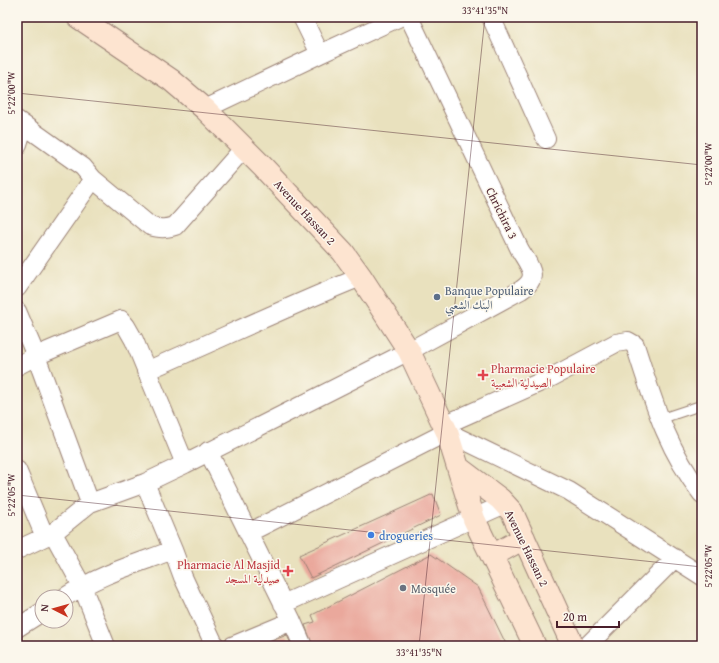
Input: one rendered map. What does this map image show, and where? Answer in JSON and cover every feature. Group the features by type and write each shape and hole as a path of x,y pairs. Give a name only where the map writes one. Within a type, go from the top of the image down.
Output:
{"main road":[{"name":"Avenue Hassan 2","path":"78,17 171,80 205,109 343,252 361,277 408,351 445,429 459,468 474,519 535,646"},
{"name":"Avenue Hassan 2","path":"459,468 500,499 512,512 573,646"},
{"path":"492,556 524,538"}],"street":[{"path":"302,17 320,54"},
{"path":"205,109 400,17"},
{"name":"Chrichira 3","path":"17,550 49,535 90,503 145,483 185,464 208,451 408,351 528,286 532,277 529,266 409,17"},
{"path":"491,17 546,139"},
{"path":"17,147 20,122 83,166 93,179 150,226 160,229 175,226 244,148"},
{"path":"17,288 93,179"},
{"path":"146,371 308,298 361,277"},
{"path":"17,310 36,356 90,503"},
{"path":"17,366 36,356 121,320 134,340 185,464"},
{"path":"248,533 445,429 552,377 616,343 626,340 635,345 660,419 674,451 702,494"},
{"path":"445,429 570,491 702,576"},
{"path":"208,451 303,646"},
{"path":"17,470 49,535 82,586 106,646"},
{"path":"145,483 183,577 215,646"},
{"path":"283,604 505,504"},
{"path":"74,591 82,586 138,562 173,550"},
{"path":"587,646 675,558"},
{"path":"17,628 34,617"},
{"path":"232,646 292,621"}],"lane":[{"path":"660,419 702,405"}],"building":[{"name":"drogueries","path":"433,494 441,515 311,578 299,555"},
{"name":"Mosquée","path":"431,554 478,587 507,646 313,646 305,625 315,622 312,615"},
{"path":"287,635 292,646 259,646"}],"place":[{"name":"Banque Populaire البنك الشعبي","path":"437,297"},
{"name":"Pharmacie Populaire الصيدلية الشعبية","path":"483,375"},
{"name":"drogueries","path":"371,535"},
{"name":"Pharmacie Al Masjid صيدلية المسجد","path":"288,571"},
{"name":"Mosquée","path":"403,588"}]}
